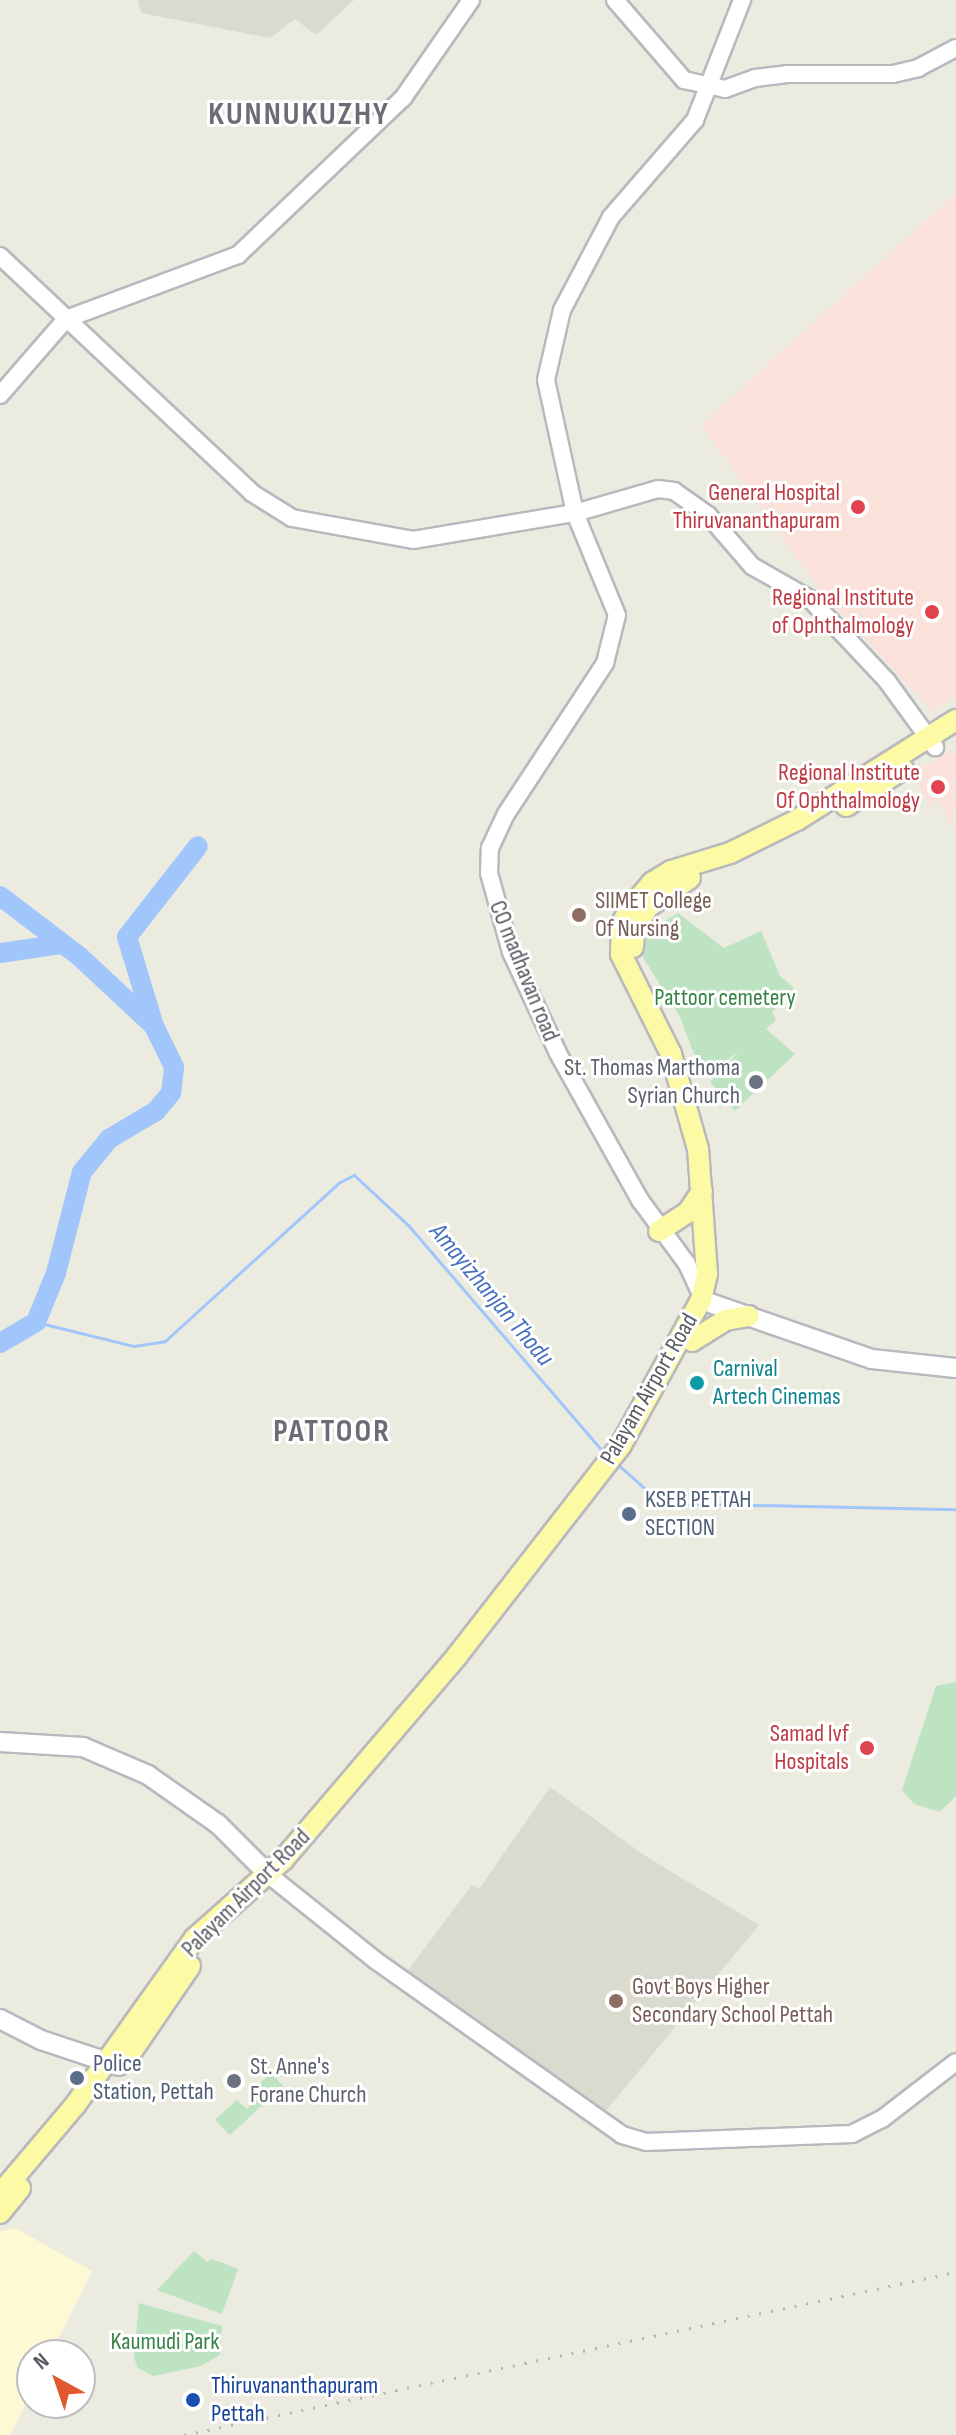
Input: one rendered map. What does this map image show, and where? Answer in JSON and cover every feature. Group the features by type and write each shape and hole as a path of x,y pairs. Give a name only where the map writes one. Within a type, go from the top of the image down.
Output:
{"main road":[{"name":"Palayam Airport Road","path":"626,1446 717,1279 708,1147 679,1045 634,955 634,930 648,907 673,886 806,830 932,742 956,720"},
{"name":"Palayam Airport Road","path":"0,2213 202,1949 274,1879 420,1722 626,1446 692,1341 706,1301 707,1274 698,1149 671,1054 621,954 622,923 653,882 797,820 932,742 956,733"},
{"path":"659,1231 688,1212 702,1191"},
{"path":"706,1301 872,1359 956,1368"},
{"path":"692,1341 726,1320 749,1316"},
{"path":"0,1742 83,1747 148,1775 218,1824 274,1879"},
{"path":"0,2019 41,2040 116,2063"},
{"name":"Palayam Airport Road","path":"0,2194 116,2063"}],"street":[{"path":"0,395 66,319 238,255 403,98 471,0"},
{"path":"615,0 684,80 725,89 755,78 787,74 893,74 918,68 956,48"},
{"name":"CO madhavan road","path":"706,1301 675,1246 659,1231 532,999 492,898 489,873 490,848 506,814 613,645 617,615 575,513 546,380 562,310 611,217 695,120 712,87 742,0"},
{"path":"0,256 252,493 292,518 413,540 575,513 658,489 674,491 708,515 752,566 810,599 887,681 932,742"},
{"path":"274,1879 375,1960 606,2128 646,2142 852,2134 882,2119 956,2062"}],"shaded area":[{"path":"138,0 354,0 316,35 295,19 270,38 141,13"},
{"name":"General Hospital Thiruvananthapuram","path":"956,193 956,696 932,711 819,589 701,425"},
{"name":"Regional Institute Of Ophthalmology","path":"952,750 956,757 954,830 938,802 930,806 912,773"},
{"path":"550,1787 644,1855 759,1925 605,2112 406,1973 472,1885 479,1889"},
{"path":"15,2228 92,2271 58,2339 16,2339 18,2419 10,2435 0,2435 0,2231"}],"green space":[{"name":"Pattoor cemetery","path":"678,913 724,948 761,931 780,976 794,988 772,1012 776,1020 766,1029 795,1054 735,1111 710,1082 739,1051 703,1078 680,1017 641,954 642,934"},
{"path":"956,1682 956,1796 940,1812 914,1804 902,1790 936,1686"},
{"path":"271,2073 283,2086 230,2135 215,2120 237,2100 247,2109 261,2095 255,2088"},
{"path":"194,2251 207,2262 212,2259 238,2269 222,2314 157,2290"},
{"name":"Kaumudi Park","path":"139,2303 222,2326 220,2355 201,2366 153,2376 138,2368 134,2358"}],"waterway":[{"path":"0,1343 36,1322 56,1273 82,1172 109,1139 156,1111 171,1093 174,1067 154,1026 127,937 198,846"},
{"path":"0,896 79,956 154,1026"},
{"path":"0,953 62,944"},
{"name":"Amayizhanjan Thodu","path":"36,1322 134,1346 165,1341 340,1182 354,1175 408,1225 603,1452"},
{"name":"Amayizhanjan Thodu","path":"615,1462 661,1503 956,1509"}],"railway":[{"path":"184,2435 956,2272"}],"place":[{"name":"General Hospital Thiruvananthapuram","path":"858,507"},
{"name":"Regional Institute of Ophthalmology","path":"932,612"},
{"name":"Regional Institute Of Ophthalmology","path":"938,787"},
{"name":"SIIMET College Of Nursing","path":"579,915"},
{"name":"St. Thomas Marthoma Syrian Church","path":"756,1082"},
{"name":"Carnival Artech Cinemas","path":"697,1383"},
{"name":"KSEB PETTAH SECTION","path":"629,1514"},
{"name":"Samad Ivf Hospitals","path":"867,1748"},
{"name":"Govt Boys Higher Secondary School Pettah","path":"616,2001"},
{"name":"Police Station, Pettah","path":"77,2078"},
{"name":"St. Anne's Forane Church","path":"234,2081"},
{"name":"Thiruvananthapuram Pettah","path":"193,2400"}],"district":[{"name":"KUNNUKUZHY","path":"299,115"},
{"name":"PATTOOR","path":"332,1432"}]}
